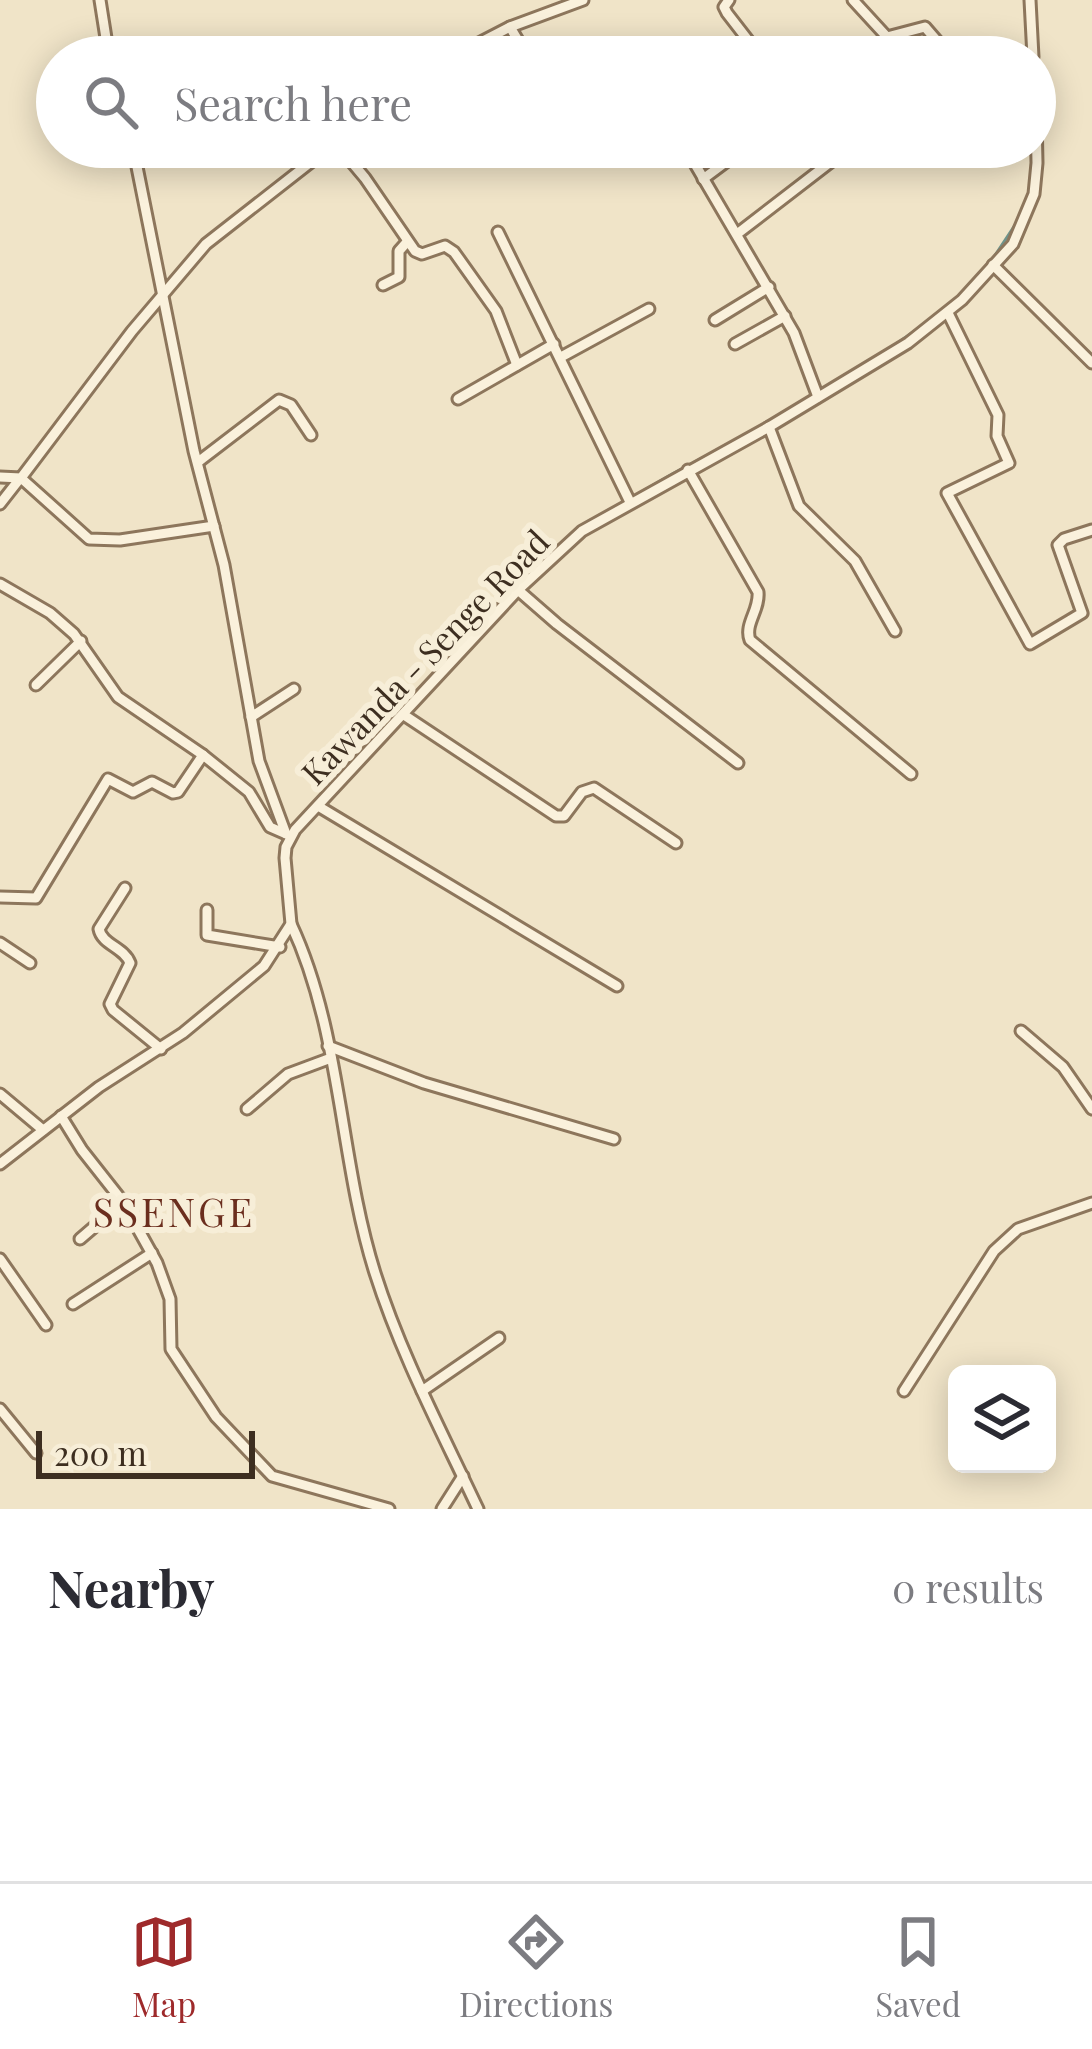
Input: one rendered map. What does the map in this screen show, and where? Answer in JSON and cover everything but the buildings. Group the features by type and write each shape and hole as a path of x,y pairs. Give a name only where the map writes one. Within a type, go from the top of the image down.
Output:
{"street":[{"path":"100,0 106,36"},
{"path":"493,36 583,0"},
{"path":"729,0 724,7 745,36"},
{"path":"853,0 886,36"},
{"path":"1030,0 1033,36"},
{"path":"510,27 515,36"},
{"path":"891,36 925,27 932,36"},
{"path":"139,168 259,760 288,836 285,858 291,924 304,952 330,1052 375,1273 422,1390 478,1509"},
{"path":"0,504 186,266 225,226 305,168"},
{"path":"355,168 418,254 445,247 454,252 496,311 517,364"},
{"path":"697,168 785,316 818,398"},
{"path":"703,179 718,168"},
{"path":"737,234 821,168"},
{"name":"Kawanda - Senge Road","path":"288,836 518,590 582,531 770,428 948,313 1013,244 1034,194 1037,168"},
{"path":"498,232 630,502"},
{"path":"383,285 399,277 399,251 407,242"},
{"path":"993,265 1092,363"},
{"path":"715,320 769,287"},
{"path":"561,357 649,309"},
{"path":"948,313 998,415 997,436 1009,463 946,493 1030,644 1082,613 1058,545 1092,530"},
{"path":"735,344 785,316"},
{"path":"458,399 554,344"},
{"path":"197,462 279,400 291,405 311,435"},
{"path":"770,428 799,506 855,561 895,632"},
{"path":"688,470 758,592 760,604 748,631 750,640 911,774"},
{"path":"0,477 20,480 89,539 120,540 214,526"},
{"path":"0,584 50,613 80,641 118,697 203,755 249,793 274,831 288,836"},
{"path":"518,590 738,763"},
{"path":"36,685 80,641"},
{"path":"251,717 294,689"},
{"path":"404,715 556,816 564,816 582,792 594,788 676,843"},
{"path":"0,897 36,898 108,779 133,792 152,782 173,794 183,787 203,755"},
{"path":"318,806 617,986"},
{"path":"125,888 99,929 102,938 130,963 110,1004 161,1049"},
{"path":"207,910 207,935 280,947"},
{"path":"0,1164 99,1087 161,1049 256,974 280,947 291,924"},
{"path":"0,943 30,963"},
{"path":"1022,1030 1063,1067 1092,1109"},
{"path":"247,1109 288,1074 330,1052 614,1139"},
{"path":"0,1094 43,1130"},
{"path":"61,1116 123,1202 152,1253 170,1299 172,1348 228,1430 272,1477 389,1509"},
{"path":"80,1239 123,1202"},
{"path":"904,1391 994,1251 1018,1229 1092,1203"},
{"path":"73,1304 152,1253"},
{"path":"0,1259 46,1325"},
{"path":"422,1390 499,1338"},
{"path":"0,1409 36,1453"},
{"path":"442,1509 463,1476"}],"waterway":[{"path":"992,260 1017,222"},
{"path":"882,354 923,325"},
{"path":"828,386 871,359"},
{"path":"708,455 729,444"},
{"path":"676,472 702,458"},
{"path":"636,495 674,473"},
{"path":"589,522 627,500"},
{"path":"546,558 571,535"},
{"path":"528,574 541,562"}],"district":[{"name":"SSENGE","path":"174,1211"}]}
